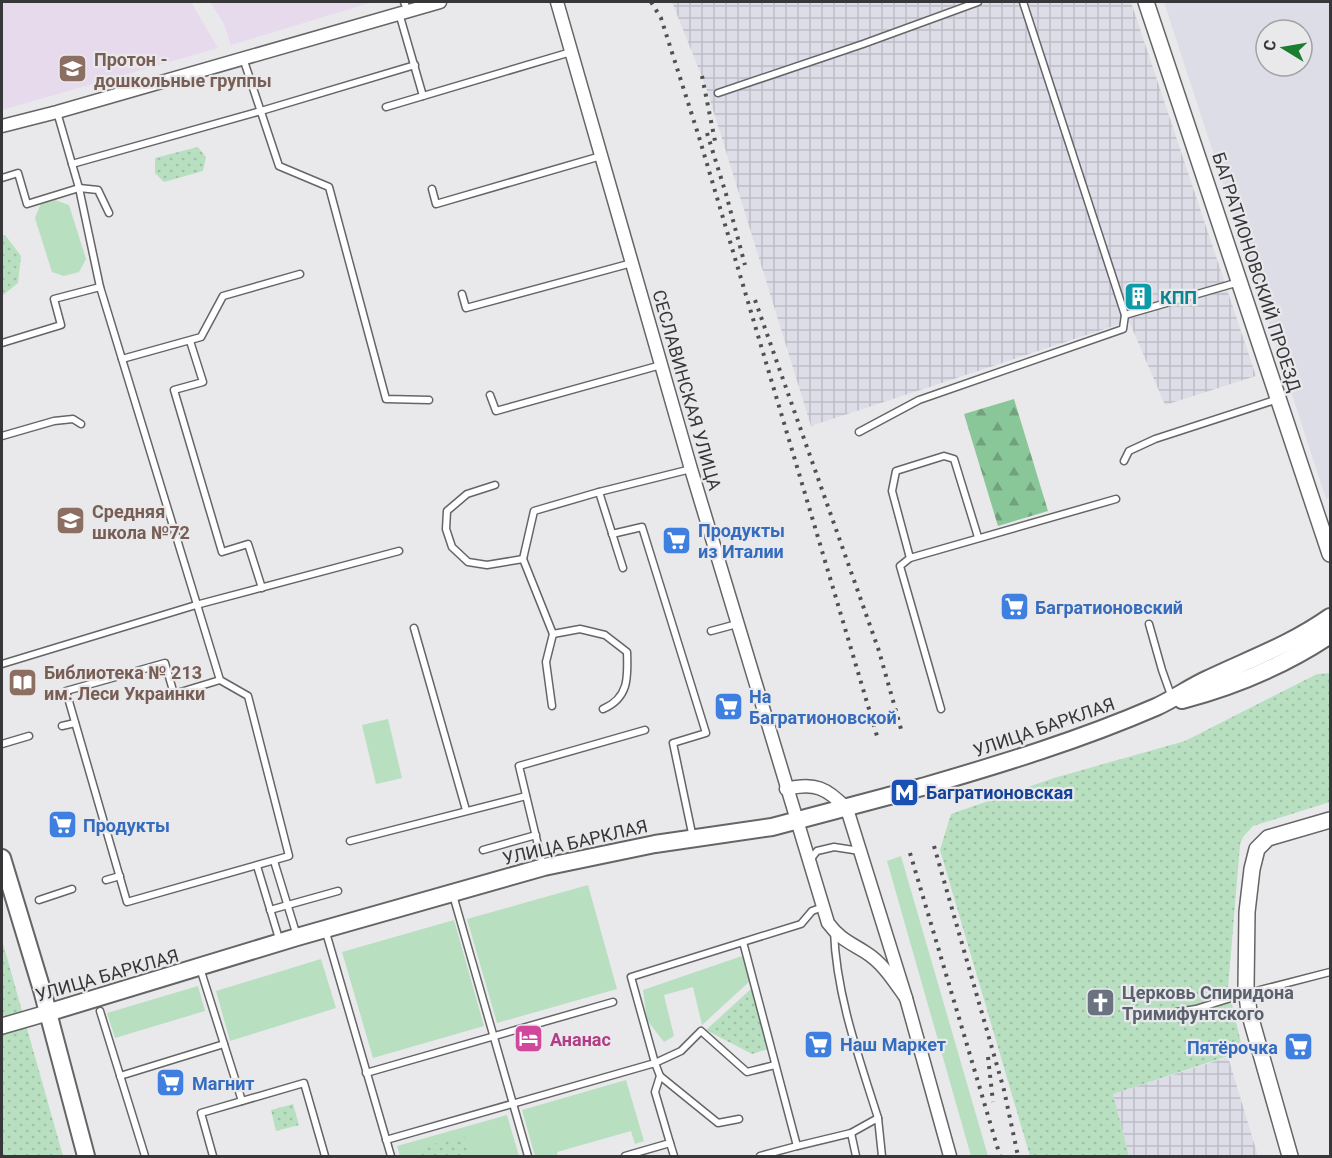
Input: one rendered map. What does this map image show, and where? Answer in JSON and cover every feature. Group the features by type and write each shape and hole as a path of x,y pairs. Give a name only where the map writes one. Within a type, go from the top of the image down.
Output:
{"main road":[{"name":"УЛИЦА БАРКЛАЯ","path":"48,1013 280,942 544,867 602,854 796,822 1032,755 1082,738 1165,702 1208,679 1284,646 1330,617"},
{"name":"УЛИЦА БАРКЛАЯ","path":"1165,702 1212,692 1243,680 1330,635"},
{"path":"2,858 48,1013 86,1156"}],"street":[{"path":"2,126 243,58 404,8 440,2"},
{"name":"СЕСЛАВИНСКАЯ УЛИЦА","path":"557,2 691,469 828,923 850,945 865,951 883,966 906,998"},
{"name":"БАГРАТИОНОВСКИЙ ПРОЕЗД","path":"1146,2 1330,554"},
{"path":"786,789 809,785 823,788 847,809"},
{"name":"СЕСЛАВИНСКАЯ УЛИЦА","path":"847,809 906,998 950,1156"},
{"path":"1290,1156 1249,1012 1247,912 1252,869 1257,849 1268,838 1330,820"},
{"name":"УЛИЦА БАРКЛАЯ","path":"2,1026 48,1013"}],"lane":[{"path":"718,93 978,2"},
{"path":"859,432 919,400 1123,329 1125,315 1023,2"},
{"path":"404,8 423,96"},
{"path":"386,107 572,52"},
{"path":"243,58 279,166 329,187 386,399 429,400"},
{"path":"72,164 415,65"},
{"path":"57,112 79,188 100,287 196,605 220,680 249,696 289,856 127,902 66,692 165,663 174,694 220,680"},
{"path":"432,189 436,204 601,156"},
{"path":"2,178 18,173 27,204 79,188 98,190 109,213"},
{"path":"462,294 466,308 632,263"},
{"path":"122,359 201,337 223,296 300,274"},
{"path":"1125,315 1239,282"},
{"path":"2,343 61,325 54,299 100,287"},
{"path":"190,341 204,382 174,390 222,552 248,544 262,588"},
{"path":"490,395 496,411 661,365"},
{"path":"1124,461 1130,451 1155,440 1278,398"},
{"path":"2,436 54,421 73,419 81,424"},
{"path":"910,558 892,491 896,471 945,456 954,459 978,537"},
{"path":"552,706 546,662 553,634 523,559 534,511 691,469"},
{"path":"495,484 467,494 447,510 446,529 452,548 468,562 487,565 523,559"},
{"path":"599,492 623,568"},
{"path":"941,709 900,567 910,558 1116,499"},
{"path":"612,534 642,527 706,733 673,743 693,838"},
{"path":"2,664 196,605 399,551"},
{"path":"711,631 737,624"},
{"path":"1149,624 1162,670 1165,702"},
{"path":"414,628 466,810"},
{"path":"553,634 580,629 606,635 627,652 628,681 615,704 603,709"},
{"path":"678,640 686,638"},
{"path":"62,726 75,723"},
{"path":"544,867 519,766 645,730"},
{"path":"2,744 29,736"},
{"path":"350,841 526,796"},
{"path":"483,850 536,835"},
{"path":"809,862 817,851 834,847 860,852"},
{"path":"274,861 297,937"},
{"path":"257,866 280,942"},
{"path":"106,880 120,876"},
{"path":"39,900 72,889"},
{"path":"270,910 338,891"},
{"path":"453,893 528,1156"},
{"path":"739,1119 718,1123 660,1076 631,977 801,924 812,911 823,908"},
{"path":"325,929 391,1156"},
{"path":"834,930 835,962 852,1031 878,1118 882,1156"},
{"path":"743,942 797,1146"},
{"path":"200,968 242,1101"},
{"path":"1145,1017 1196,1010 1247,993 1330,972"},
{"path":"366,1073 612,1002"},
{"path":"100,1011 145,1156"},
{"path":"386,1140 655,1063 681,1051 701,1031 747,1072 775,1065"},
{"path":"120,1076 224,1044"},
{"path":"660,1076 655,1092 674,1156"},
{"path":"213,1156 201,1113 304,1083 325,1156"},
{"path":"760,1156 851,1133 878,1118"},
{"path":"851,1133 856,1156"},
{"path":"624,1156 670,1143"}],"shaded area":[{"name":"Протон - дошкольные группы","path":"2,2 191,2 218,48 2,110"},
{"path":"210,2 373,2 231,45 224,24"},
{"path":"672,2 1131,2 1256,376 1165,405 1129,321 811,426 706,87"},
{"path":"1164,2 1330,2 1330,497 1326,499"},
{"path":"1228,1057 1258,1156 1129,1156 1113,1094"}],"green space":[{"path":"198,147 206,157 203,171 164,182 155,173 155,158"},
{"path":"55,200 69,205 86,259 79,272 64,276 52,272 35,218 41,203"},
{"path":"2,235 5,235 21,256 18,283 2,296"},
{"path":"1014,399 1048,511 998,526 964,414"},
{"path":"1330,673 1330,802 1253,826 1243,837 1240,845 1228,988 1243,1051 1113,1094 1129,1156 1030,1156 940,850 951,814 1054,778 1185,741 1317,674"},
{"path":"388,719 402,778 376,784 362,725"},
{"path":"901,856 988,1156 971,1156 887,861"},
{"path":"588,885 617,989 497,1023 467,919"},
{"path":"454,920 484,1026 373,1058 342,952"},
{"path":"2,940 63,1156 2,1156"},
{"path":"742,956 750,981 702,1025 693,987 664,995 674,1036 664,1042 647,1020 643,990"},
{"path":"321,959 336,1008 230,1041 216,991"},
{"path":"198,986 205,1011 115,1038 107,1013"},
{"path":"752,988 768,1049 752,1054 706,1030"},
{"path":"626,1080 644,1141 635,1144 631,1131 557,1152 558,1156 535,1156 522,1110"},
{"path":"293,1104 299,1125 276,1131 271,1110"},
{"path":"507,1115 519,1156 400,1156 397,1146"},
{"path":"464,1136 470,1156 421,1156 418,1148"}],"railway":[{"path":"651,2 661,18 699,137 877,736"},
{"path":"702,76 715,141"},
{"path":"707,133 745,265"},
{"path":"755,300 879,651 901,729"},
{"path":"934,846 1004,1090 1018,1156"},
{"path":"910,853 1000,1156"},
{"path":"988,1057 993,1102"}],"place":[{"name":"Протон - дошкольные группы","path":"73,69"},
{"name":"КПП","path":"1139,297"},
{"name":"Средняя школа №72","path":"71,521"},
{"name":"Продукты из Италии","path":"677,540"},
{"name":"Багратионовский","path":"1014,607"},
{"name":"Библиотека № 213 им. Леси Украинки","path":"23,682"},
{"name":"На Багратионовской","path":"728,706"},
{"name":"Багратионовская","path":"905,792"},
{"name":"Продукты","path":"62,825"},
{"name":"Церковь Спиридона Тримифунтского","path":"1101,1002"},
{"name":"Ананас","path":"529,1039"},
{"name":"Наш Маркет","path":"819,1044"},
{"name":"Пятёрочка","path":"1299,1047"},
{"name":"Магнит","path":"171,1083"}]}
